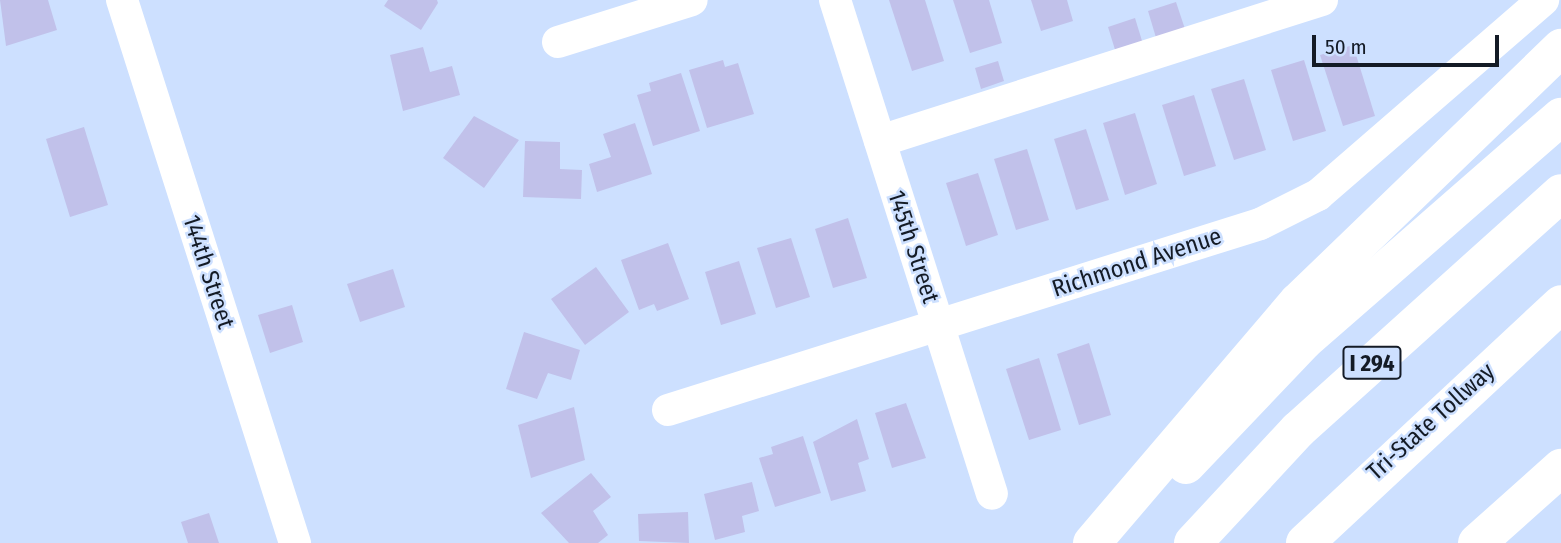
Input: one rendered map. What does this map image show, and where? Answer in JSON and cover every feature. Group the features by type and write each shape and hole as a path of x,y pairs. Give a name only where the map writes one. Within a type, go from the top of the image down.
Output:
{"highway":[{"path":"1092,543 1298,302 1561,48"},
{"path":"1120,543 1304,341 1561,117"},
{"name":"I 294","path":"1193,543 1298,430 1561,193"},
{"name":"Tri-State Tollway","path":"1305,543 1561,304"},
{"path":"1477,543 1561,468"}],"street":[{"name":"144th Street","path":"122,0 295,543"},
{"path":"558,42 692,0"},
{"name":"145th Street","path":"835,0 992,494"},
{"path":"880,141 1322,0"},
{"name":"Richmond Avenue","path":"668,410 1260,224 1318,195 1543,0"}],"building":[{"path":"0,0 48,0 57,30 6,46"},
{"path":"388,0 437,0 438,3 421,30 384,6"},
{"path":"889,0 925,0 944,61 912,71"},
{"path":"953,0 989,0 1002,43 970,53"},
{"path":"1031,0 1067,0 1073,21 1041,31"},
{"path":"1176,2 1186,32 1157,41 1148,11"},
{"path":"1135,18 1143,44 1116,53 1108,27"},
{"path":"1353,45 1375,116 1343,126 1320,55"},
{"path":"423,47 430,72 452,66 460,95 403,111 390,55"},
{"path":"723,60 725,67 738,63 754,114 707,128 689,70"},
{"path":"1304,60 1326,131 1293,141 1271,70"},
{"path":"998,61 1004,81 981,89 975,68"},
{"path":"681,73 700,131 653,146 637,95 651,91 649,83"},
{"path":"1244,79 1266,150 1234,160 1211,89"},
{"path":"1194,95 1216,166 1184,176 1162,105"},
{"path":"1135,113 1157,184 1125,195 1103,123"},
{"path":"474,116 519,140 484,188 443,158"},
{"path":"635,123 652,174 597,192 589,164 611,157 603,134"},
{"path":"84,127 108,205 70,217 46,139"},
{"path":"1086,129 1109,200 1076,210 1054,139"},
{"path":"525,141 560,142 560,169 582,170 581,199 523,197"},
{"path":"1027,149 1049,220 1016,230 994,159"},
{"path":"978,173 998,235 966,246 946,183"},
{"path":"848,218 867,278 833,288 815,229"},
{"path":"791,238 810,297 776,308 757,248"},
{"path":"668,243 689,299 657,311 654,304 639,310 621,260"},
{"path":"739,261 756,314 721,325 705,272"},
{"path":"596,267 629,312 585,345 551,299"},
{"path":"393,269 405,307 360,322 347,284"},
{"path":"292,305 303,342 270,353 258,315"},
{"path":"524,332 580,350 571,380 548,373 537,399 506,389"},
{"path":"1089,343 1111,415 1079,425 1057,354"},
{"path":"1039,358 1061,430 1029,440 1006,369"},
{"path":"906,403 926,458 892,468 875,413"},
{"path":"574,407 585,460 531,478 518,425"},
{"path":"857,419 869,459 858,463 866,491 831,501 813,442"},
{"path":"803,436 821,493 775,507 759,458 773,454 771,447"},
{"path":"591,473 611,497 593,511 608,535 598,543 569,543 541,513"},
{"path":"752,482 759,511 742,516 745,532 715,540 704,494"},
{"path":"688,512 689,543 639,541 638,514"},
{"path":"209,513 219,543 188,543 181,522"}]}
